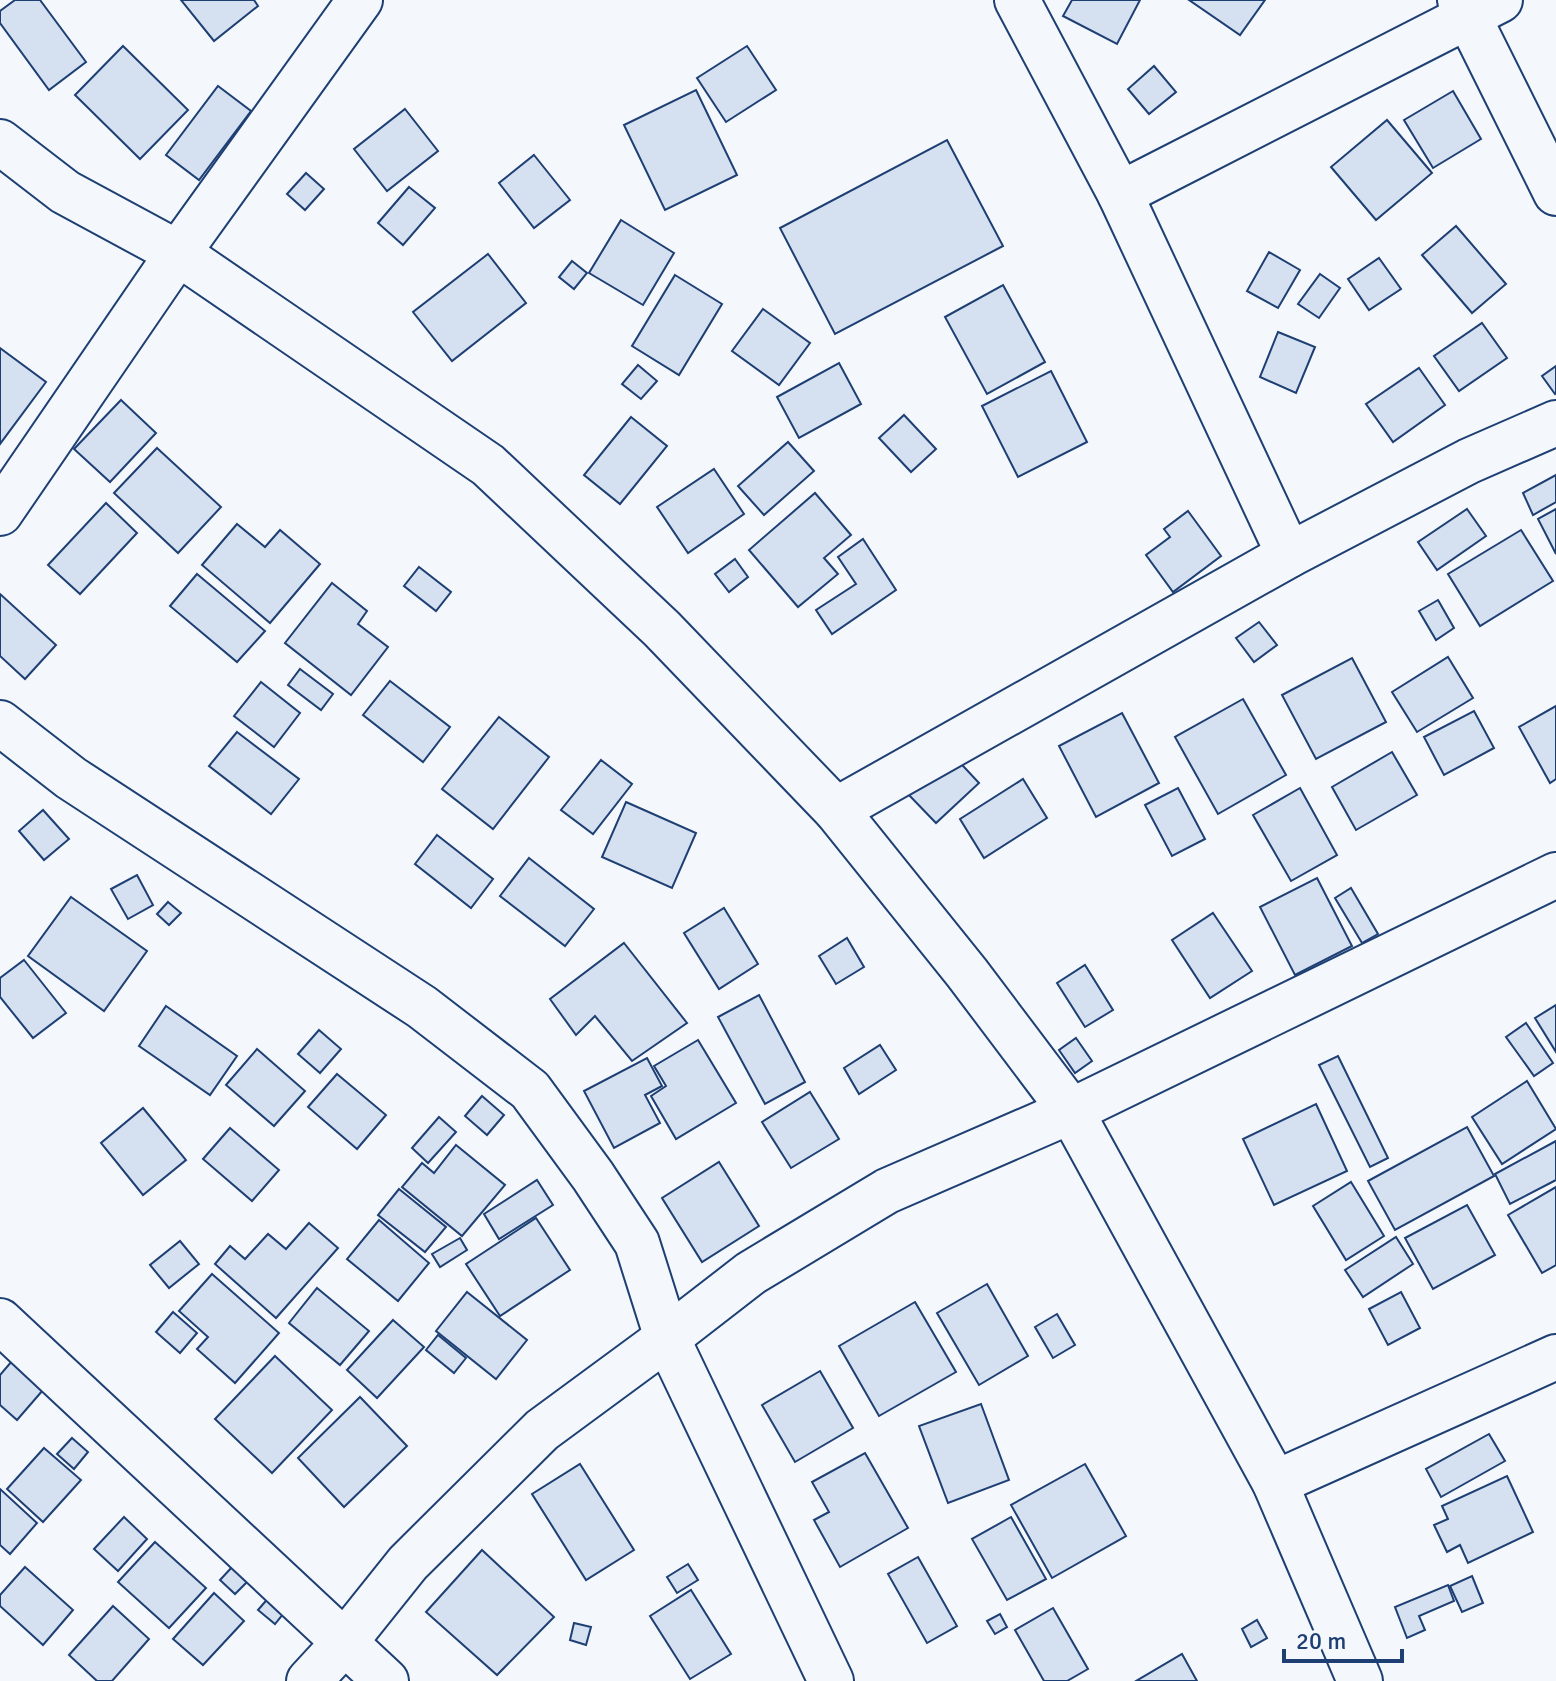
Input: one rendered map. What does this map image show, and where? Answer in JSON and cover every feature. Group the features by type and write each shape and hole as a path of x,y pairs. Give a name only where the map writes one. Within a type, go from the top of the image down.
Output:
{"street":[{"path":"0,513 178,253 360,0"},
{"path":"1017,0 1120,194 1289,555"},
{"path":"1120,194 1476,5 1556,193"},
{"path":"0,142 65,192 178,253 488,465 662,629 836,810 967,973 1071,1111 1275,1483 1360,1681"},
{"path":"836,810 1289,555 1469,461 1556,423"},
{"path":"0,723 71,778 422,1007 530,1090 637,1243 667,1338 831,1681"},
{"path":"309,1681 408,1563 542,1430 751,1273 887,1191 1071,1111 1556,875"},
{"path":"0,1321 386,1681"},
{"path":"1275,1483 1556,1357"}],"building":[{"path":"15,0 40,0 86,62 49,90 0,23 0,11"},
{"path":"181,0 254,0 258,6 214,41"},
{"path":"1072,0 1140,0 1117,44 1063,16"},
{"path":"1189,0 1265,0 1240,35"},
{"path":"123,46 188,110 140,159 75,95"},
{"path":"747,46 776,90 726,122 697,78"},
{"path":"1154,66 1176,92 1149,114 1128,89"},
{"path":"218,86 251,111 199,180 166,155"},
{"path":"696,90 737,175 665,210 624,125"},
{"path":"1453,91 1481,139 1433,168 1404,120"},
{"path":"405,109 438,151 387,191 354,149"},
{"path":"1387,120 1432,173 1376,220 1331,167"},
{"path":"947,140 1003,246 835,334 780,228"},
{"path":"534,155 570,200 534,228 499,183"},
{"path":"306,173 324,189 305,210 287,194"},
{"path":"409,187 435,208 403,245 378,223"},
{"path":"621,220 674,253 643,305 589,273"},
{"path":"1456,226 1506,284 1472,313 1422,255"},
{"path":"1269,252 1300,270 1278,308 1247,291"},
{"path":"488,254 526,303 452,361 413,312"},
{"path":"1379,258 1401,289 1369,310 1348,279"},
{"path":"572,261 587,273 574,289 559,277"},
{"path":"1320,274 1340,288 1319,318 1298,304"},
{"path":"675,275 722,304 679,375 632,346"},
{"path":"1003,285 1045,362 987,394 945,317"},
{"path":"763,309 810,343 779,385 732,351"},
{"path":"1482,323 1507,358 1459,391 1434,356"},
{"path":"1278,332 1315,347 1296,393 1260,377"},
{"path":"0,348 46,382 0,444"},
{"path":"839,363 861,404 799,438 777,397"},
{"path":"638,365 657,381 641,399 622,384"},
{"path":"1556,366 1556,393 1555,394 1542,376"},
{"path":"1419,368 1445,405 1393,442 1366,404"},
{"path":"1051,371 1087,442 1018,477 982,406"},
{"path":"121,400 156,433 110,482 74,449"},
{"path":"904,415 936,449 911,472 879,438"},
{"path":"631,417 667,446 620,504 584,475"},
{"path":"788,442 814,471 764,515 738,486"},
{"path":"157,448 221,507 178,553 114,493"},
{"path":"714,469 744,514 688,553 657,507"},
{"path":"1556,475 1556,502 1533,515 1523,493"},
{"path":"815,493 851,535 824,558 838,574 798,607 749,550"},
{"path":"106,503 137,533 80,594 48,565"},
{"path":"1467,509 1486,536 1437,570 1418,542"},
{"path":"1556,509 1556,554 1538,519"},
{"path":"1188,511 1221,556 1173,592 1146,555 1170,537 1164,529"},
{"path":"237,524 265,547 280,530 320,564 270,623 202,565"},
{"path":"1521,530 1553,581 1480,626 1448,574"},
{"path":"863,539 896,590 832,634 816,610 856,584 838,557"},
{"path":"735,559 748,577 729,592 715,574"},
{"path":"419,567 451,592 436,611 404,586"},
{"path":"197,574 265,631 237,662 170,606"},
{"path":"332,583 367,611 358,624 388,647 351,695 285,643"},
{"path":"0,594 56,645 25,679 0,656"},
{"path":"1438,600 1454,628 1436,640 1419,611"},
{"path":"1259,622 1277,645 1254,662 1236,638"},
{"path":"1448,657 1473,698 1417,732 1392,692"},
{"path":"1352,658 1386,722 1316,759 1282,695"},
{"path":"300,669 333,694 321,710 288,685"},
{"path":"390,681 450,727 423,762 363,715"},
{"path":"261,682 300,713 274,747 234,716"},
{"path":"1243,699 1286,775 1218,814 1175,737"},
{"path":"1556,706 1556,779 1550,783 1519,727"},
{"path":"1474,711 1494,748 1444,775 1424,737"},
{"path":"1122,713 1159,783 1096,817 1059,746"},
{"path":"499,717 549,757 493,829 442,789"},
{"path":"237,732 299,779 271,814 209,766"},
{"path":"950,752 979,783 936,823 907,793"},
{"path":"1392,752 1417,795 1356,830 1332,787"},
{"path":"601,760 632,784 593,834 561,810"},
{"path":"1023,779 1047,818 984,858 960,819"},
{"path":"1178,788 1205,839 1172,856 1145,805"},
{"path":"1300,788 1337,855 1291,881 1253,815"},
{"path":"626,802 696,833 672,888 602,857"},
{"path":"43,810 69,839 44,860 19,831"},
{"path":"437,835 493,879 471,908 415,864"},
{"path":"529,858 594,909 565,946 500,896"},
{"path":"137,875 153,905 128,919 111,889"},
{"path":"1317,878 1352,946 1295,975 1260,907"},
{"path":"1351,888 1378,934 1362,943 1335,898"},
{"path":"71,897 147,951 104,1011 28,956"},
{"path":"168,902 181,913 169,925 157,914"},
{"path":"724,908 758,964 719,989 684,933"},
{"path":"1213,913 1252,971 1210,998 1172,940"},
{"path":"847,938 864,967 836,984 819,956"},
{"path":"624,943 687,1023 632,1061 595,1016 576,1035 550,999"},
{"path":"24,960 66,1013 33,1038 0,997 0,978"},
{"path":"1085,965 1113,1010 1085,1027 1057,983"},
{"path":"759,995 805,1082 765,1104 718,1017"},
{"path":"1556,1005 1556,1052 1535,1018"},
{"path":"166,1006 237,1056 210,1095 139,1046"},
{"path":"1526,1023 1553,1063 1534,1076 1506,1037"},
{"path":"319,1030 341,1049 320,1073 298,1054"},
{"path":"1076,1038 1092,1061 1075,1073 1059,1050"},
{"path":"698,1040 736,1103 676,1139 651,1096 666,1086 654,1066"},
{"path":"880,1045 896,1070 859,1094 844,1068"},
{"path":"257,1049 305,1091 274,1126 226,1085"},
{"path":"1338,1056 1388,1158 1370,1167 1319,1065"},
{"path":"647,1058 662,1086 645,1095 660,1123 614,1148 584,1091"},
{"path":"337,1074 386,1115 357,1149 308,1107"},
{"path":"1527,1081 1556,1129 1502,1164 1472,1117"},
{"path":"810,1092 839,1139 791,1168 762,1122"},
{"path":"482,1096 504,1115 487,1135 465,1116"},
{"path":"1316,1104 1347,1171 1274,1205 1243,1139"},
{"path":"143,1108 186,1160 143,1195 101,1143"},
{"path":"439,1117 456,1132 428,1163 412,1148"},
{"path":"1467,1127 1494,1176 1395,1230 1368,1181"},
{"path":"230,1128 279,1170 252,1201 203,1159"},
{"path":"1556,1141 1556,1180 1510,1204 1495,1174"},
{"path":"456,1145 505,1185 462,1236 402,1187 422,1163 434,1173"},
{"path":"719,1162 759,1226 702,1262 662,1198"},
{"path":"537,1180 553,1205 499,1239 484,1214"},
{"path":"1351,1182 1384,1236 1346,1260 1313,1206"},
{"path":"1556,1187 1556,1265 1542,1273 1508,1215"},
{"path":"399,1189 446,1227 425,1252 378,1215"},
{"path":"1467,1205 1495,1255 1433,1289 1405,1238"},
{"path":"536,1218 570,1270 500,1316 466,1264"},
{"path":"379,1220 429,1263 398,1301 347,1259"},
{"path":"309,1223 338,1248 276,1318 215,1264 230,1246 245,1259 268,1234 286,1249"},
{"path":"1396,1237 1413,1264 1363,1297 1345,1270"},
{"path":"460,1238 467,1250 440,1267 432,1254"},
{"path":"180,1241 199,1264 169,1288 150,1265"},
{"path":"212,1274 279,1333 235,1383 197,1349 208,1337 179,1311"},
{"path":"987,1284 1028,1356 979,1385 937,1313"},
{"path":"317,1288 369,1331 340,1365 289,1323"},
{"path":"467,1292 527,1340 496,1379 436,1331"},
{"path":"1401,1292 1420,1328 1388,1345 1369,1309"},
{"path":"915,1302 956,1372 879,1416 839,1346"},
{"path":"173,1312 197,1333 180,1353 156,1332"},
{"path":"1057,1314 1075,1345 1053,1358 1035,1327"},
{"path":"393,1320 424,1347 377,1398 347,1370"},
{"path":"438,1335 466,1358 454,1373 426,1350"},
{"path":"275,1356 332,1410 272,1473 215,1419"},
{"path":"12,1361 43,1390 17,1420 0,1405 0,1375"},
{"path":"820,1371 853,1428 795,1462 762,1405"},
{"path":"360,1397 407,1446 344,1507 298,1458"},
{"path":"981,1404 1009,1480 948,1503 919,1426"},
{"path":"1489,1434 1505,1461 1441,1497 1426,1469"},
{"path":"72,1438 88,1452 74,1469 57,1454"},
{"path":"44,1448 81,1480 43,1522 7,1489"},
{"path":"865,1453 908,1528 840,1567 814,1520 829,1512 812,1482"},
{"path":"580,1464 634,1550 586,1580 532,1494"},
{"path":"1085,1464 1126,1536 1052,1578 1011,1505"},
{"path":"1507,1476 1533,1532 1468,1563 1460,1545 1447,1552 1434,1525 1448,1519 1442,1506"},
{"path":"0,1489 37,1523 10,1554 0,1545"},
{"path":"124,1517 147,1539 118,1571 94,1549"},
{"path":"1011,1517 1046,1579 1007,1600 972,1539"},
{"path":"155,1542 206,1588 169,1628 118,1582"},
{"path":"482,1550 554,1617 497,1675 426,1612"},
{"path":"918,1557 957,1626 927,1643 888,1574"},
{"path":"688,1564 698,1580 677,1593 667,1577"},
{"path":"233,1566 249,1580 235,1594 220,1580"},
{"path":"25,1567 73,1610 43,1645 0,1606 0,1595"},
{"path":"1472,1576 1483,1603 1462,1612 1450,1586"},
{"path":"1448,1585 1454,1601 1419,1616 1425,1630 1407,1638 1395,1607"},
{"path":"691,1590 731,1654 690,1679 650,1616"},
{"path":"214,1593 244,1621 203,1665 173,1639"},
{"path":"271,1595 287,1609 275,1624 258,1610"},
{"path":"113,1606 149,1639 112,1681 97,1681 69,1655"},
{"path":"1053,1608 1088,1669 1067,1681 1044,1681 1015,1630"},
{"path":"1000,1614 1007,1627 995,1634 987,1621"},
{"path":"1257,1620 1267,1638 1251,1647 1242,1629"},
{"path":"574,1623 591,1627 586,1645 570,1640"},
{"path":"1182,1654 1197,1681 1136,1681"}]}
